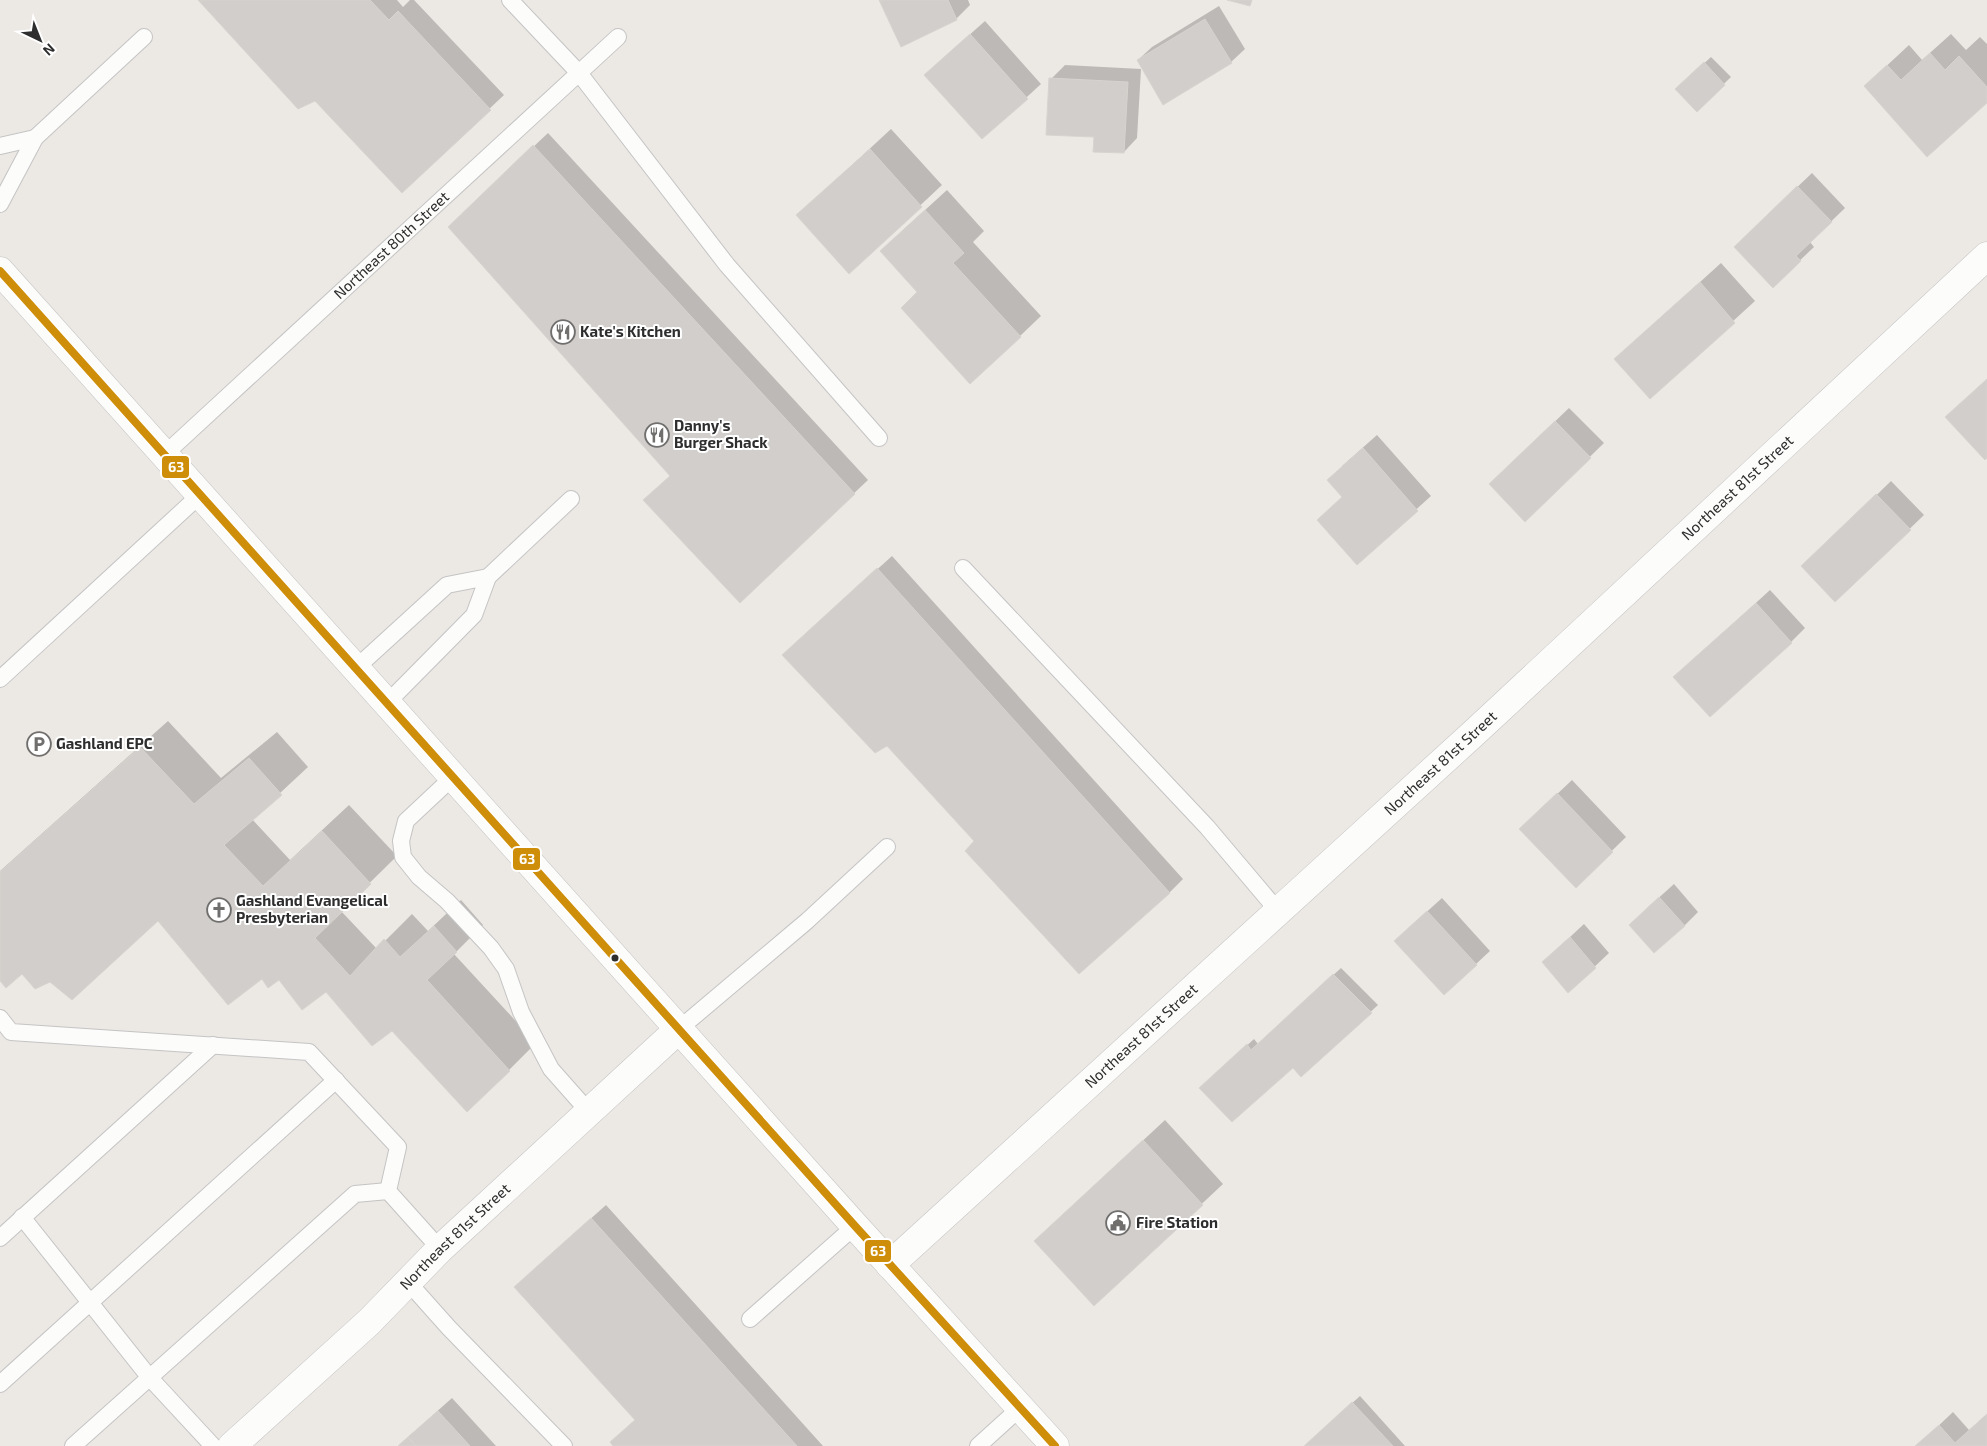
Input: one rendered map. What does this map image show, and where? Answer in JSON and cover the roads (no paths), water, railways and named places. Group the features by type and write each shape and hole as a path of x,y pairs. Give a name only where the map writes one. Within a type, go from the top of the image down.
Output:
{"street":[{"name":"Northeast 81st Street","path":"890,1265 1475,732 1987,256"},
{"path":"0,270 855,1226 1055,1446"},
{"name":"Northeast 81st Street","path":"232,1446 370,1322 440,1249 679,1029"}],"lane":[{"path":"510,0 579,73 726,265 879,438"},
{"path":"0,204 35,138 144,37"},
{"name":"Northeast 80th Street","path":"164,454 618,37"},
{"path":"0,146 35,138"},
{"path":"0,679 200,494"},
{"path":"387,703 474,615 488,577 571,500"},
{"path":"963,568 1207,827 1278,911"},
{"path":"356,668 447,585 488,577"},
{"path":"453,777 406,820 401,842 403,857 419,877 447,901 491,948 506,969 521,1012 551,1068 589,1112"},
{"path":"679,1029 807,921 887,847"},
{"path":"0,1018 11,1032 309,1052 398,1147 388,1191"},
{"path":"0,1238 213,1046"},
{"path":"0,1384 336,1080"},
{"path":"388,1191 440,1249"},
{"path":"73,1446 355,1194 388,1191"},
{"path":"22,1218 150,1378 213,1446"},
{"path":"750,1319 855,1226"},
{"path":"408,1282 449,1328 564,1446"},
{"path":"978,1446 1020,1408"}],"place":[{"name":"Kate's Kitchen","path":"563,332"},
{"name":"Danny's Burger Shack","path":"657,435"},
{"name":"Gashland EPC","path":"39,744"},
{"name":"Gashland Evangelical Presbyterian","path":"219,910"},
{"name":"Fire Station","path":"1118,1223"}]}
